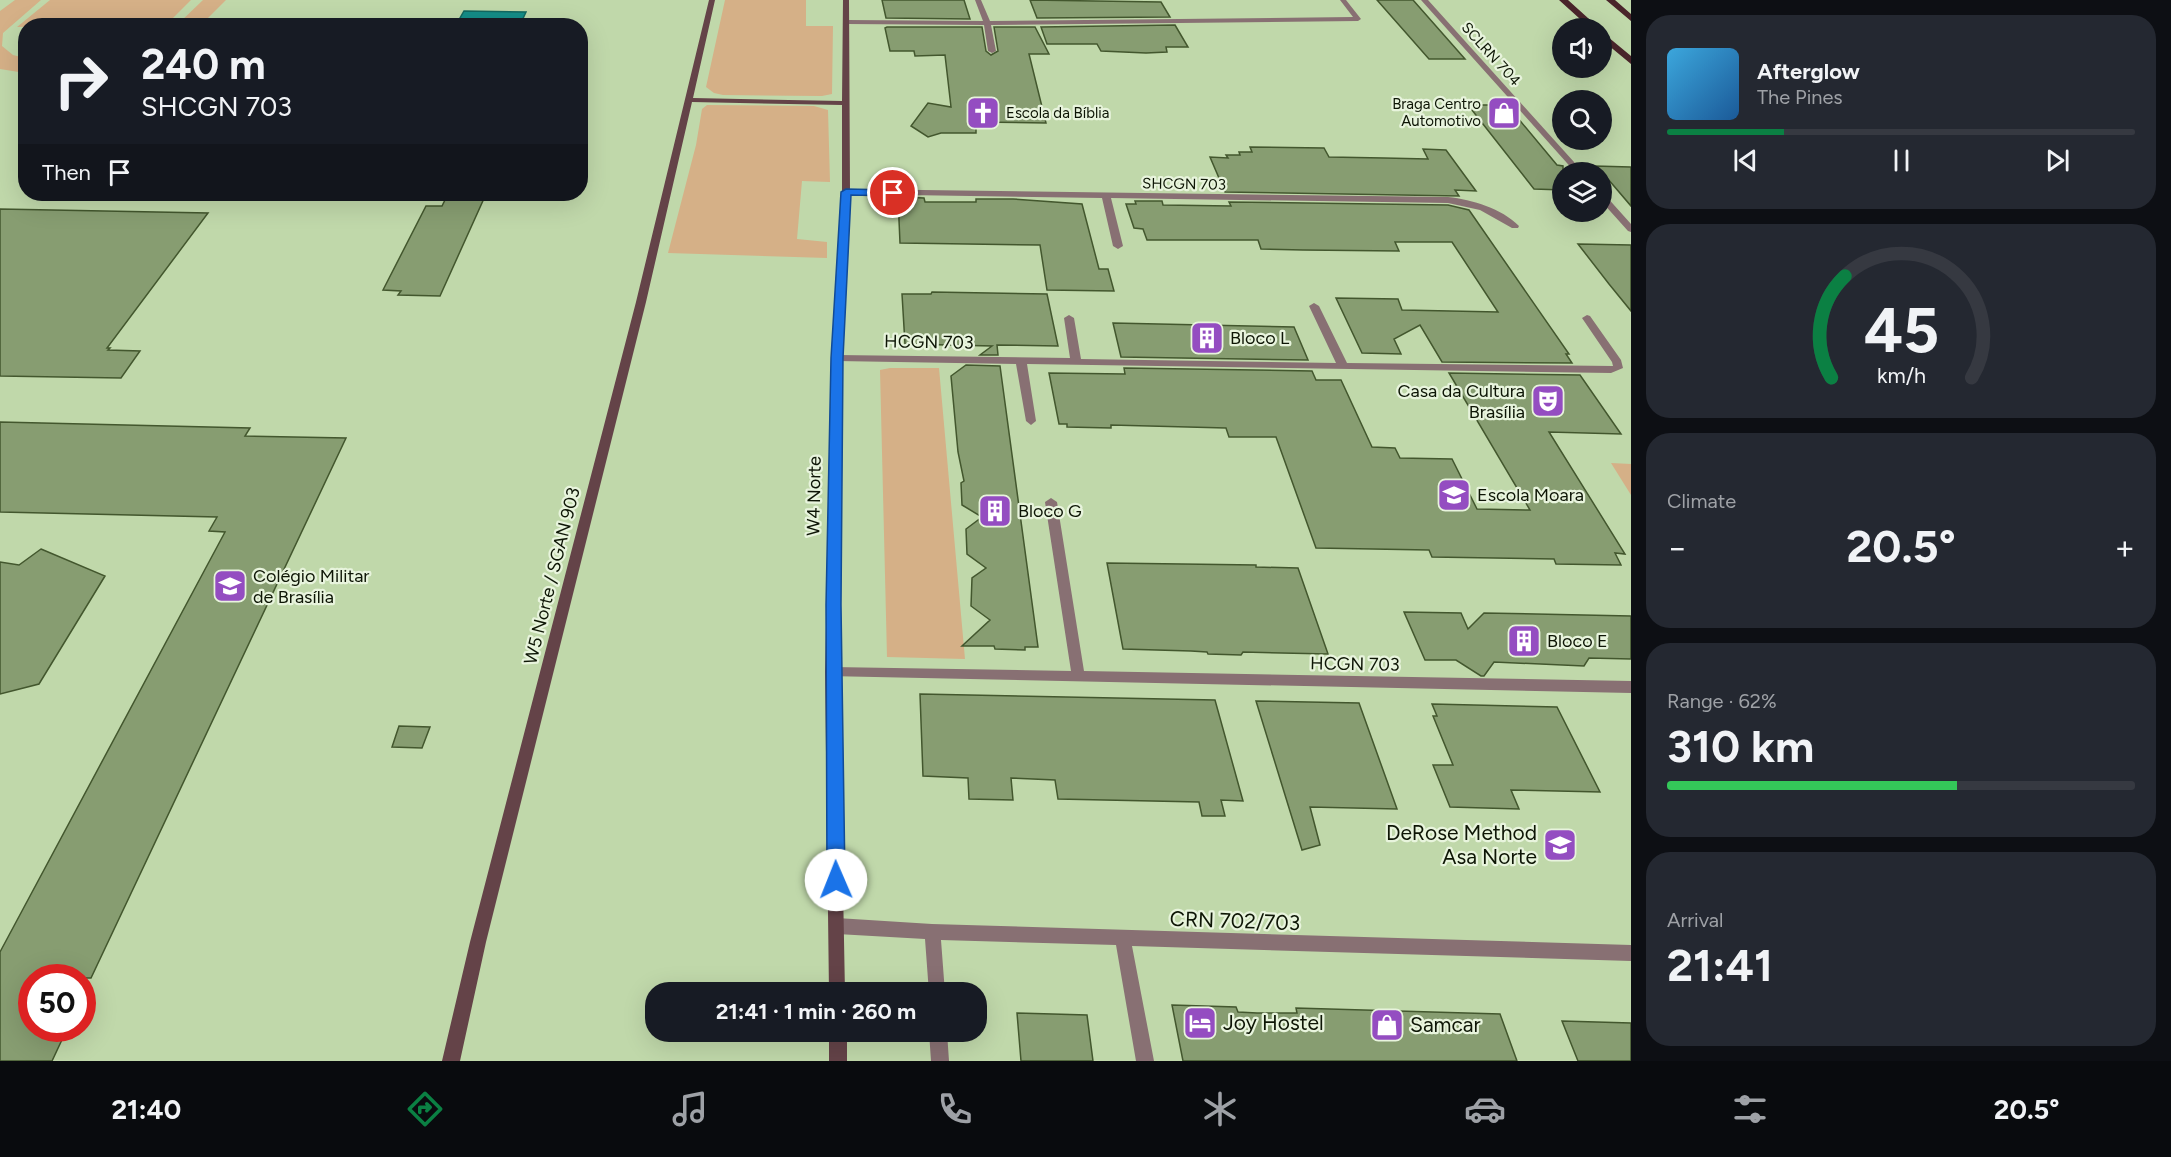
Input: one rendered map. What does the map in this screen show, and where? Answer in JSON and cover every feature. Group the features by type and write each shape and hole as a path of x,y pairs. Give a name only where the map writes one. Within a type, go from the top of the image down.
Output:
{"main road":[{"name":"W5 Norte / SGAN 903","path":"451,1061 481,930 635,325 712,0"},
{"name":"W4 Norte","path":"837,982 832,672 837,358 846,192 846,0"},
{"path":"1563,0 1584,18"},
{"path":"1610,0 1631,18"},
{"path":"1612,44 1631,61"},
{"path":"689,100 846,103"},
{"path":"838,1042 838,1061"}],"street":[{"path":"978,0 987,23 992,51"},
{"path":"1343,0 1366,27"},
{"name":"SCLRN 704","path":"1424,0 1570,162"},
{"path":"847,22 987,23 1358,19"},
{"name":"SHCGN 703","path":"846,192 1462,201 1491,210 1515,226"},
{"path":"1106,196 1118,246"},
{"path":"1612,208 1631,229"},
{"path":"1314,306 1342,366"},
{"path":"1069,318 1076,362"},
{"name":"HCGN 703","path":"837,358 1611,370 1618,368 1617,362 1587,318"},
{"path":"1021,362 1031,421"},
{"path":"1051,502 1078,676"},
{"name":"HCGN 703","path":"832,672 1631,687"},
{"name":"CRN 702/703","path":"837,926 1123,939 1631,953"},
{"path":"932,932 936,982"},
{"path":"1123,939 1145,1061"},
{"path":"939,1042 940,1061"}],"shaded area":[{"path":"15,0 41,0 3,33 2,46 18,56 18,72 0,69 0,11"},
{"path":"50,0 191,0 173,18 28,18"},
{"path":"203,0 226,0 208,18 184,18"},
{"path":"725,0 806,0 806,26 833,26 832,94 822,96 723,95 714,93 706,87"},
{"path":"707,105 814,106 828,110 830,182 802,181 797,239 827,242 827,258 668,253 696,145 702,109"},
{"path":"939,368 965,659 887,657 880,370"},
{"path":"1611,463 1631,464 1631,495"}],"water":[{"path":"464,11 526,12 523,18 460,18"}],"building":[{"path":"882,0 964,0 970,19 886,18"},
{"path":"1030,0 1161,2 1170,17 1037,18"},
{"path":"1377,0 1413,0 1465,59 1429,59"},
{"path":"1175,25 1188,47 1166,47 1167,52 1146,53 1101,51 1097,44 1047,44 1041,27"},
{"path":"982,27 986,51 991,55 998,51 994,27 1035,27 1049,54 1029,54 1046,123 976,122 976,133 941,133 928,137 911,126 928,103 951,107 945,55 915,56 914,51 890,51 885,28"},
{"path":"1468,105 1507,105 1554,162 1552,162 1552,190 1534,189"},
{"path":"1250,147 1324,148 1329,157 1428,159 1423,149 1446,150 1476,191 1455,190 1459,196 1225,192 1210,157 1228,158 1226,155 1252,152"},
{"path":"1612,166 1631,167 1631,206 1612,184"},
{"path":"898,197 924,198 925,202 1013,199 1082,204 1099,269 1108,269 1114,291 1047,290 1040,245 900,243"},
{"path":"444,201 483,201 440,296 398,295 401,291 383,290 426,206 442,206"},
{"path":"1135,201 1162,201 1163,205 1231,206 1229,202 1448,205 1469,210 1569,354 1566,354 1572,363 1442,362 1420,325 1394,339 1401,354 1362,353 1336,298 1398,299 1402,310 1498,312 1452,242 1395,242 1399,251 1261,249 1258,240 1147,240 1143,229 1134,228 1126,204 1136,204"},
{"path":"0,209 208,213 107,348 110,348 108,350 140,351 121,378 0,376"},
{"path":"1578,244 1631,245 1631,311 1609,284"},
{"path":"932,292 1047,294 1058,346 997,345 998,355 980,355 992,346 905,344 902,294 931,294"},
{"name":"Bloco L","path":"1113,323 1294,327 1308,360 1121,357"},
{"name":"Bloco G","path":"966,365 1000,366 1038,647 1025,647 1025,650 995,649 994,646 962,646 990,620 971,606 972,578 986,568 967,554 966,529 982,517 962,505 961,483 964,481 958,452 951,376"},
{"path":"1124,368 1312,371 1316,380 1341,380 1372,447 1395,448 1400,458 1452,459 1477,509 1530,510 1449,373 1580,375 1621,434 1549,432 1625,554 1615,553 1621,565 1556,564 1554,559 1432,557 1429,550 1316,548 1276,437 1229,437 1226,428 1111,425 1111,428 1067,427 1067,424 1059,424 1049,373 1125,374"},
{"path":"0,422 250,428 245,436 346,438 96,967 96,964 18,964 18,1042 61,1042 52,1061 0,1061 0,952 225,532 209,531 217,517 0,512"},
{"path":"41,549 105,576 39,684 0,694 0,562 19,565"},
{"path":"1107,563 1256,565 1256,567 1298,568 1328,654 1243,652 1241,655 1123,649"},
{"name":"Bloco E","path":"1404,612 1461,613 1468,629 1484,613 1631,616 1631,659 1589,658 1584,666 1494,662 1484,676 1481,676 1456,660 1425,660"},
{"path":"920,694 1215,700 1243,801 1221,800 1225,816 1202,816 1199,802 1058,799 1055,780 1011,778 1013,800 969,799 968,778 923,776"},
{"path":"1256,701 1359,703 1397,809 1310,807 1320,845 1302,850"},
{"path":"1432,704 1557,707 1600,792 1511,790 1519,809 1450,807 1433,765 1453,765 1433,716 1437,716"},
{"path":"399,726 430,727 422,748 392,747"},
{"path":"1172,1005 1236,1007 1238,1012 1257,1013 1297,1013 1296,1008 1500,1014 1517,1061 1183,1061"},
{"path":"1017,1013 1087,1015 1093,1061 1021,1061"},
{"path":"1562,1021 1631,1023 1631,1061 1578,1061"}],"place":[{"name":"Escola da Bíblia","path":"983,113"},
{"name":"Braga Centro Automotivo","path":"1504,113"},
{"name":"Bloco L","path":"1207,338"},
{"name":"Casa da Cultura Brasília","path":"1548,401"},
{"name":"Escola Moara","path":"1454,495"},
{"name":"Bloco G","path":"995,511"},
{"name":"Colégio Militar de Brasília","path":"230,586"},
{"name":"Bloco E","path":"1524,641"},
{"name":"DeRose Method Asa Norte","path":"1560,845"},
{"name":"Joy Hostel","path":"1200,1023"},
{"name":"Samcar","path":"1387,1025"}],"route":[{"path":"836,880 832,672 837,358 846,192 893,193"}]}
